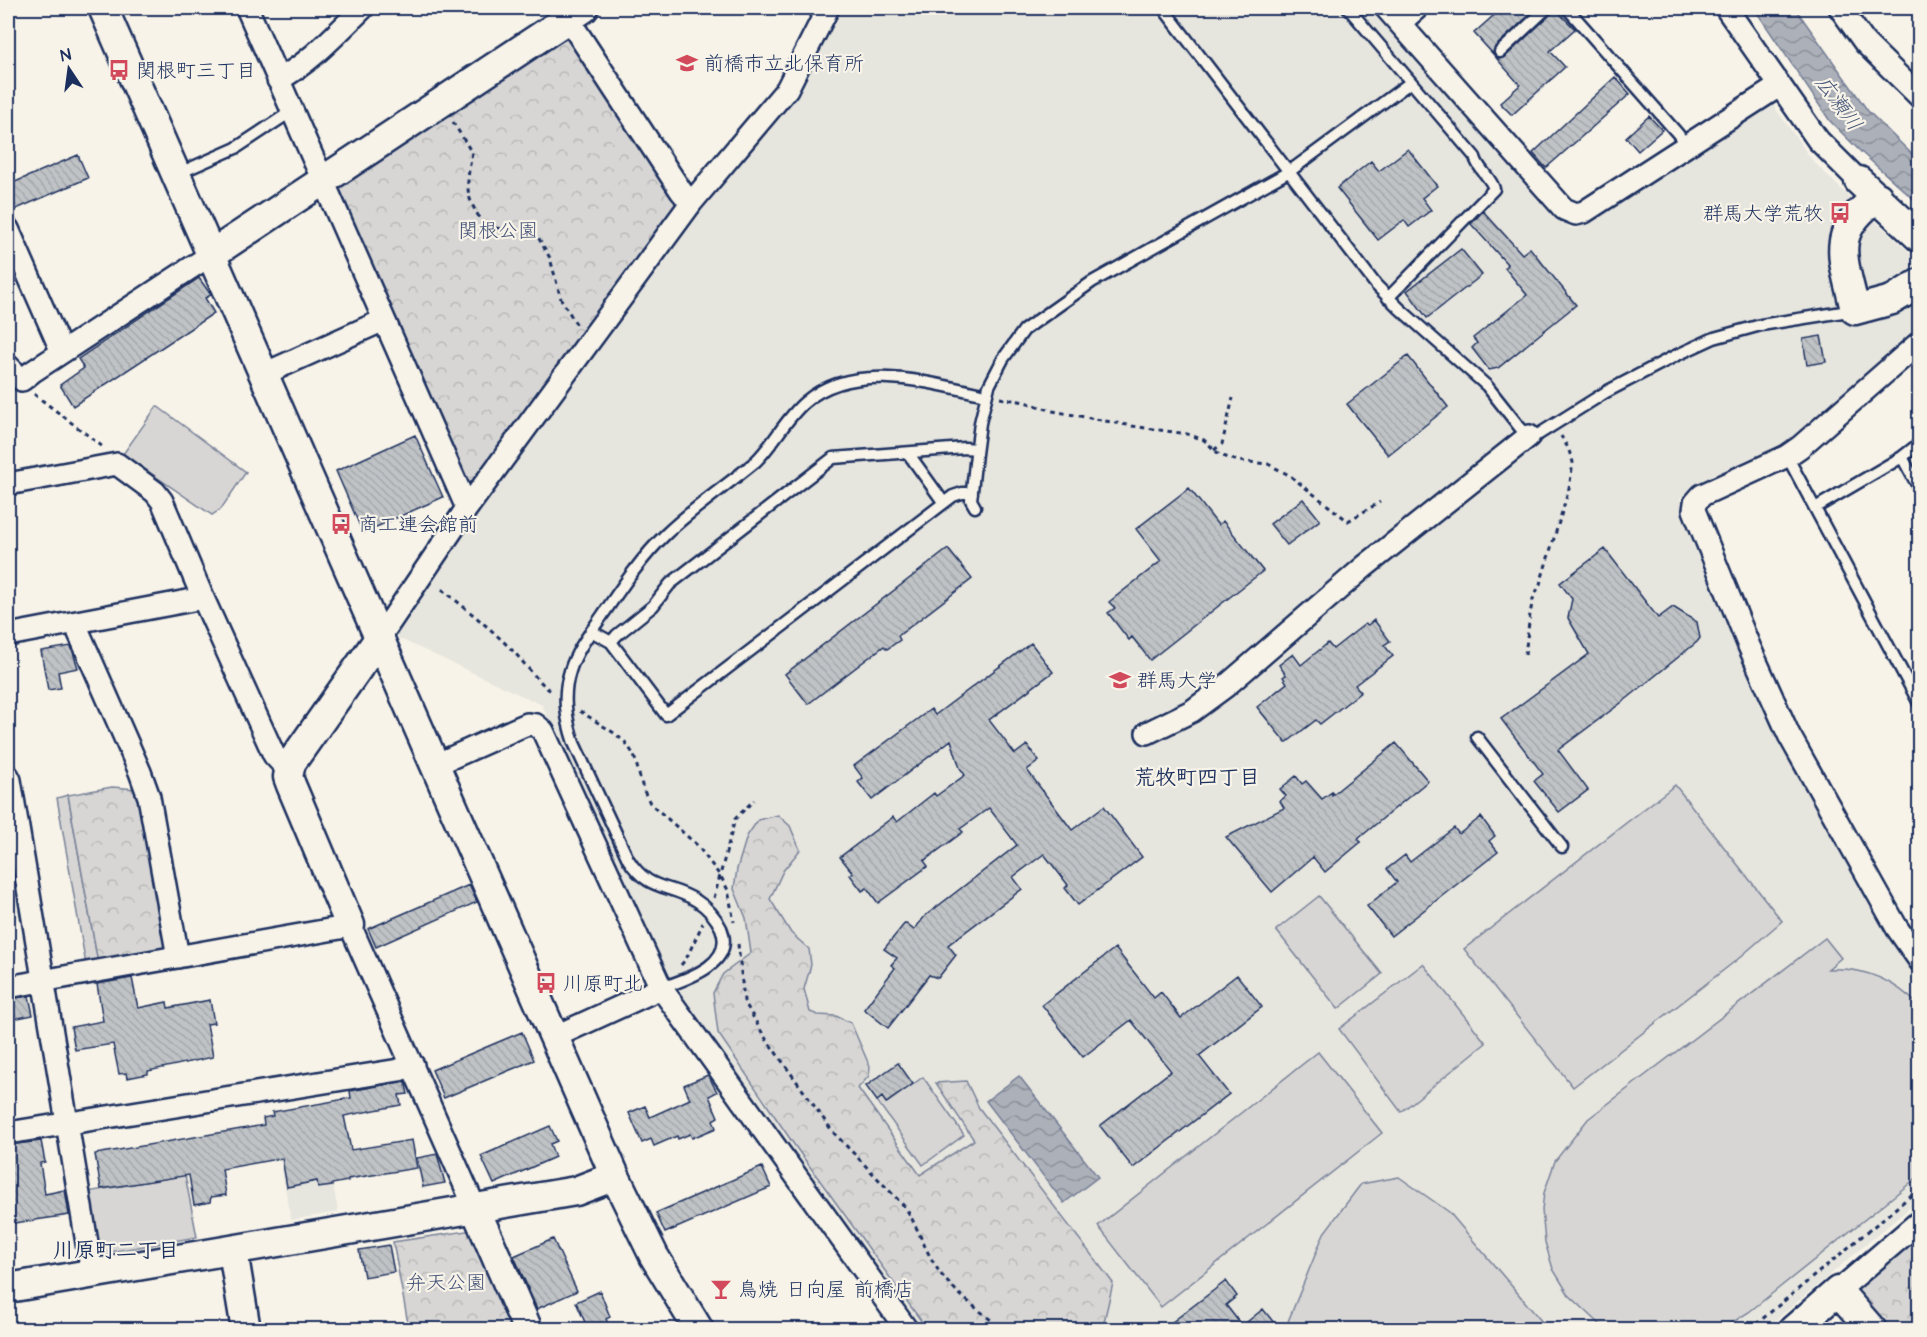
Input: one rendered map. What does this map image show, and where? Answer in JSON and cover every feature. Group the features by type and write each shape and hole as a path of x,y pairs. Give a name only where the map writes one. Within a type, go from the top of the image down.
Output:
{"street":[{"path":"103,8 615,1176 654,1256 699,1329"},
{"path":"247,8 467,508"},
{"path":"278,80 291,73 363,8"},
{"path":"288,770 467,508 692,203 787,89 828,8"},
{"path":"1417,8 1393,15 1570,213 1584,212 1779,86"},
{"path":"1726,8 1818,140 1920,238"},
{"path":"1843,9 1865,43 1920,97"},
{"path":"15,373 62,352 441,102 571,11 681,191 692,203"},
{"path":"1868,189 1861,209 1850,224 1844,238 1843,254 1855,309 1892,300 1920,282"},
{"path":"8,228 62,352"},
{"path":"264,374 384,320"},
{"path":"1920,342 1800,447 1786,456 1702,495 1695,503 1694,510 1749,646 1789,735 1897,928 1920,961"},
{"path":"1147,733 1192,711 1226,686 1364,567 1529,436"},
{"path":"8,484 117,464 155,492 162,501 274,755 288,770 291,785 350,925 528,1329"},
{"path":"8,635 203,598"},
{"path":"77,622 149,797 178,957"},
{"path":"435,765 528,724 539,727 543,731 666,987 907,1329"},
{"path":"8,776 92,1273"},
{"path":"8,987 350,925"},
{"path":"554,1037 666,987"},
{"path":"8,1133 399,1070 413,1065"},
{"path":"8,1288 576,1191 615,1176"},
{"path":"1793,1329 1920,1221"},
{"path":"233,1251 246,1329"},
{"path":"1838,1291 1872,1329"}],"lane":[{"path":"1162,8 1290,171 1327,222 1389,298 1486,386 1529,436 1534,436 1606,392 1714,338 1761,325 1855,309"},
{"path":"1348,8 1475,157 1477,164 1493,184 1494,189 1389,298"},
{"path":"1500,52 1547,8"},
{"path":"1567,8 1686,146"},
{"path":"975,507 971,500 976,449 988,386 1003,359 1024,330 1092,282 1290,171 1411,82"},
{"path":"177,174 236,148 292,111"},
{"path":"666,987 694,975 713,963 721,954 724,944 723,933 716,918 705,906 649,883 633,867 574,743 567,716 566,690 576,656 624,584 667,533 767,451 791,416 815,394 843,382 879,378 986,395"},
{"path":"1815,508 1902,458 1920,444"},
{"path":"610,642 653,606 670,584 833,458 976,449"},
{"path":"908,453 944,503"},
{"path":"1786,456 1920,705"},
{"path":"1902,458 1920,490"},
{"path":"591,631 610,642 666,715 953,496 972,493"},
{"path":"1477,737 1562,847"}],"path":[{"path":"441,102 472,153 466,186 473,208 486,228 516,229 538,237 550,258 561,299 588,344"},
{"path":"15,373 23,385 116,457 117,464"},
{"path":"986,395 1132,426 1187,434 1204,440 1220,455 1238,461 1268,464 1289,475 1348,521 1380,502"},
{"path":"1214,450 1222,444 1233,398"},
{"path":"1525,655 1533,599 1540,584 1569,489 1573,462 1568,448 1553,425"},
{"path":"713,902 735,819 754,800"},
{"path":"666,987 686,959 705,919"},
{"path":"1749,1329 1920,1188"}],"shaded area":[{"name":"群馬大学","path":"837,8 1375,8 1570,228 1577,229 1763,100 1771,102 1812,160 1919,261 1919,326 1790,445 1680,498 1742,651 1897,940 1919,972 1919,1200 1765,1329 917,1329 670,985 542,705 398,638 398,625 686,227 796,97"},
{"path":"327,1150 338,1212 291,1220 280,1159"}],"green space":[{"name":"関根公園","path":"571,33 675,199 675,211 475,484 464,483 333,189"},
{"path":"157,406 246,472 221,509 212,515 123,454"},
{"path":"1675,785 1782,921 1738,959 1573,1087 1464,949"},
{"path":"112,787 137,789 167,945 162,952 98,963 68,795"},
{"path":"68,795 98,963 86,965 57,798"},
{"path":"778,815 790,826 800,850 783,871 770,899 791,933 809,949 811,965 804,989 810,1012 836,1016 851,1023 870,1067 869,1076 858,1088 920,1175 974,1140 936,1083 966,1081 979,1108 1113,1283 1104,1329 927,1329 795,1146 718,1033 713,993 723,974 751,953 746,918 734,889 737,869 747,836 758,820"},
{"path":"1319,896 1382,974 1338,1009 1276,930"},
{"path":"1825,938 1841,958 1828,969 1854,970 1878,977 1899,989 1919,1006 1919,1176 1749,1312 1722,1329 1609,1330 1569,1295 1553,1269 1545,1242 1542,1210 1544,1193 1555,1161 1588,1119"},
{"path":"1423,964 1486,1043 1401,1112 1339,1029"},
{"path":"1318,1052 1382,1133 1161,1307 1098,1226"},
{"path":"923,1077 964,1135 923,1165 877,1101 882,1097 887,1103"},
{"path":"185,1175 197,1237 104,1253 98,1252 87,1192"},
{"path":"1399,1177 1449,1212 1548,1329 1285,1329 1324,1233 1361,1184"},
{"name":"弁天公園","path":"473,1230 516,1329 409,1329 393,1242"},
{"path":"1919,1234 1919,1329 1890,1329 1856,1290 1858,1280"}],"water":[{"name":"広瀬川","path":"1754,8 1795,8 1868,111 1919,161 1919,204 1830,121"},
{"path":"1019,1076 1098,1177 1064,1203 986,1101"}],"building":[{"path":"1502,8 1537,8 1495,47 1493,54 1474,33"},
{"path":"1554,8 1575,29 1550,51 1565,67 1512,115 1500,103 1520,85 1497,59 1505,57 1552,13"},
{"path":"1615,77 1630,94 1546,168 1533,153"},
{"path":"1649,116 1662,130 1638,151 1626,137"},
{"path":"1408,149 1437,186 1422,198 1431,210 1409,227 1404,220 1378,240 1337,188 1371,161 1379,171"},
{"path":"78,155 88,178 14,210 8,195 8,185"},
{"path":"1483,211 1522,254 1530,248 1576,305 1498,368 1489,370 1472,348 1477,343 1473,338 1527,295 1505,268 1508,265 1471,224"},
{"path":"1461,249 1482,275 1427,318 1407,291"},
{"path":"199,278 211,295 205,298 214,313 73,406 60,385 84,368 78,359"},
{"path":"1821,336 1826,362 1807,365 1803,339"},
{"path":"1408,356 1448,407 1388,455 1347,404"},
{"path":"415,435 443,497 363,533 336,471"},
{"path":"1189,488 1218,525 1223,521 1263,571 1150,660 1132,637 1129,640 1108,613 1115,608 1109,602 1161,561 1136,529"},
{"path":"1303,499 1320,520 1287,545 1270,524"},
{"path":"948,549 972,579 898,636 900,640 887,649 884,646 808,704 785,674"},
{"path":"1605,549 1658,618 1673,607 1697,622 1700,638 1629,697 1558,750 1588,790 1559,812 1534,781 1543,774 1501,719 1589,654 1568,618 1572,599 1560,583"},
{"path":"1374,620 1390,641 1384,645 1393,656 1355,685 1361,692 1320,724 1316,720 1286,743 1257,707 1287,683 1283,677 1286,675 1279,665 1293,654 1301,665 1328,643 1333,649 1365,624 1368,625"},
{"path":"1031,643 1053,672 989,720 1015,754 1027,745 1039,761 1027,770 1072,830 1104,806 1142,857 1078,905 1065,888 1068,885 1044,854 1013,877 1022,889 948,945 956,955 938,978 929,975 888,1028 864,1009 895,968 891,965 897,958 884,949 905,923 914,930 925,916 1017,845 989,808 960,829 963,832 924,861 928,866 878,903 867,888 862,891 850,875 853,873 840,857 893,817 897,822 934,793 936,796 965,775 960,768 951,740 872,800 858,782 863,778 854,766 931,709 935,715"},
{"path":"71,646 78,668 58,672 61,688 48,690 41,651"},
{"path":"1396,743 1428,781 1358,839 1361,842 1325,872 1313,857 1272,892 1226,837 1284,808 1280,801 1286,796 1280,789 1296,776 1302,784 1306,781 1322,799 1332,792 1332,795"},
{"path":"1481,817 1495,836 1489,841 1498,852 1391,936 1367,906 1397,882 1387,869 1405,855 1410,862 1454,828 1459,834"},
{"path":"469,885 477,902 376,947 368,929"},
{"path":"1115,948 1154,998 1161,992 1181,1018 1237,975 1262,1007 1199,1056 1229,1094 1133,1168 1100,1126 1171,1071 1131,1020 1083,1057 1042,1005"},
{"path":"132,978 138,1008 167,1002 168,1008 210,1000 214,1023 207,1024 213,1057 148,1071 148,1074 127,1078 126,1073 119,1074 113,1044 75,1050 71,1027 103,1021 97,984"},
{"path":"29,996 33,1015 8,1020 8,999"},
{"path":"522,1032 534,1060 444,1098 432,1070"},
{"path":"898,1063 913,1084 886,1103 882,1097 877,1101 866,1086"},
{"path":"708,1075 717,1092 709,1096 718,1117 713,1120 716,1128 692,1138 690,1134 678,1139 677,1136 654,1146 651,1139 642,1143 629,1113 645,1106 650,1117 690,1099 684,1085"},
{"path":"405,1081 408,1094 399,1095 401,1105 344,1116 351,1150 412,1140 417,1168 348,1179 348,1181 332,1184 332,1186 318,1188 317,1181 287,1187 282,1158 222,1169 226,1195 211,1197 210,1202 194,1205 189,1175 101,1189 95,1154 264,1125 263,1118 273,1116 272,1112 351,1098 350,1091"},
{"path":"550,1126 557,1141 550,1144 555,1157 494,1184 481,1156"},
{"path":"41,1141 45,1162 40,1163 45,1194 65,1190 69,1215 8,1224 8,1145"},
{"path":"437,1154 445,1183 423,1187 417,1158"},
{"path":"762,1167 771,1187 665,1233 656,1213"},
{"path":"553,1239 577,1291 537,1309 514,1256"},
{"path":"389,1245 394,1272 364,1277 359,1250"},
{"path":"1226,1281 1237,1296 1226,1305 1242,1326 1263,1309 1279,1329 1163,1329"},
{"path":"600,1291 610,1317 606,1319 610,1329 588,1329 576,1302"}],"place":[{"name":"前橋市立北保育所","path":"687,63"},
{"name":"関根町三丁目","path":"119,70"},
{"name":"群馬大学荒牧","path":"1840,213"},
{"name":"商工連会館前","path":"341,524"},
{"name":"群馬大学","path":"1120,680"},
{"name":"川原町北","path":"546,983"},
{"name":"鳥焼 日向屋 前橋店","path":"721,1289"}],"district":[{"name":"荒牧町四丁目","path":"1197,777"},
{"name":"川原町二丁目","path":"116,1250"}]}
